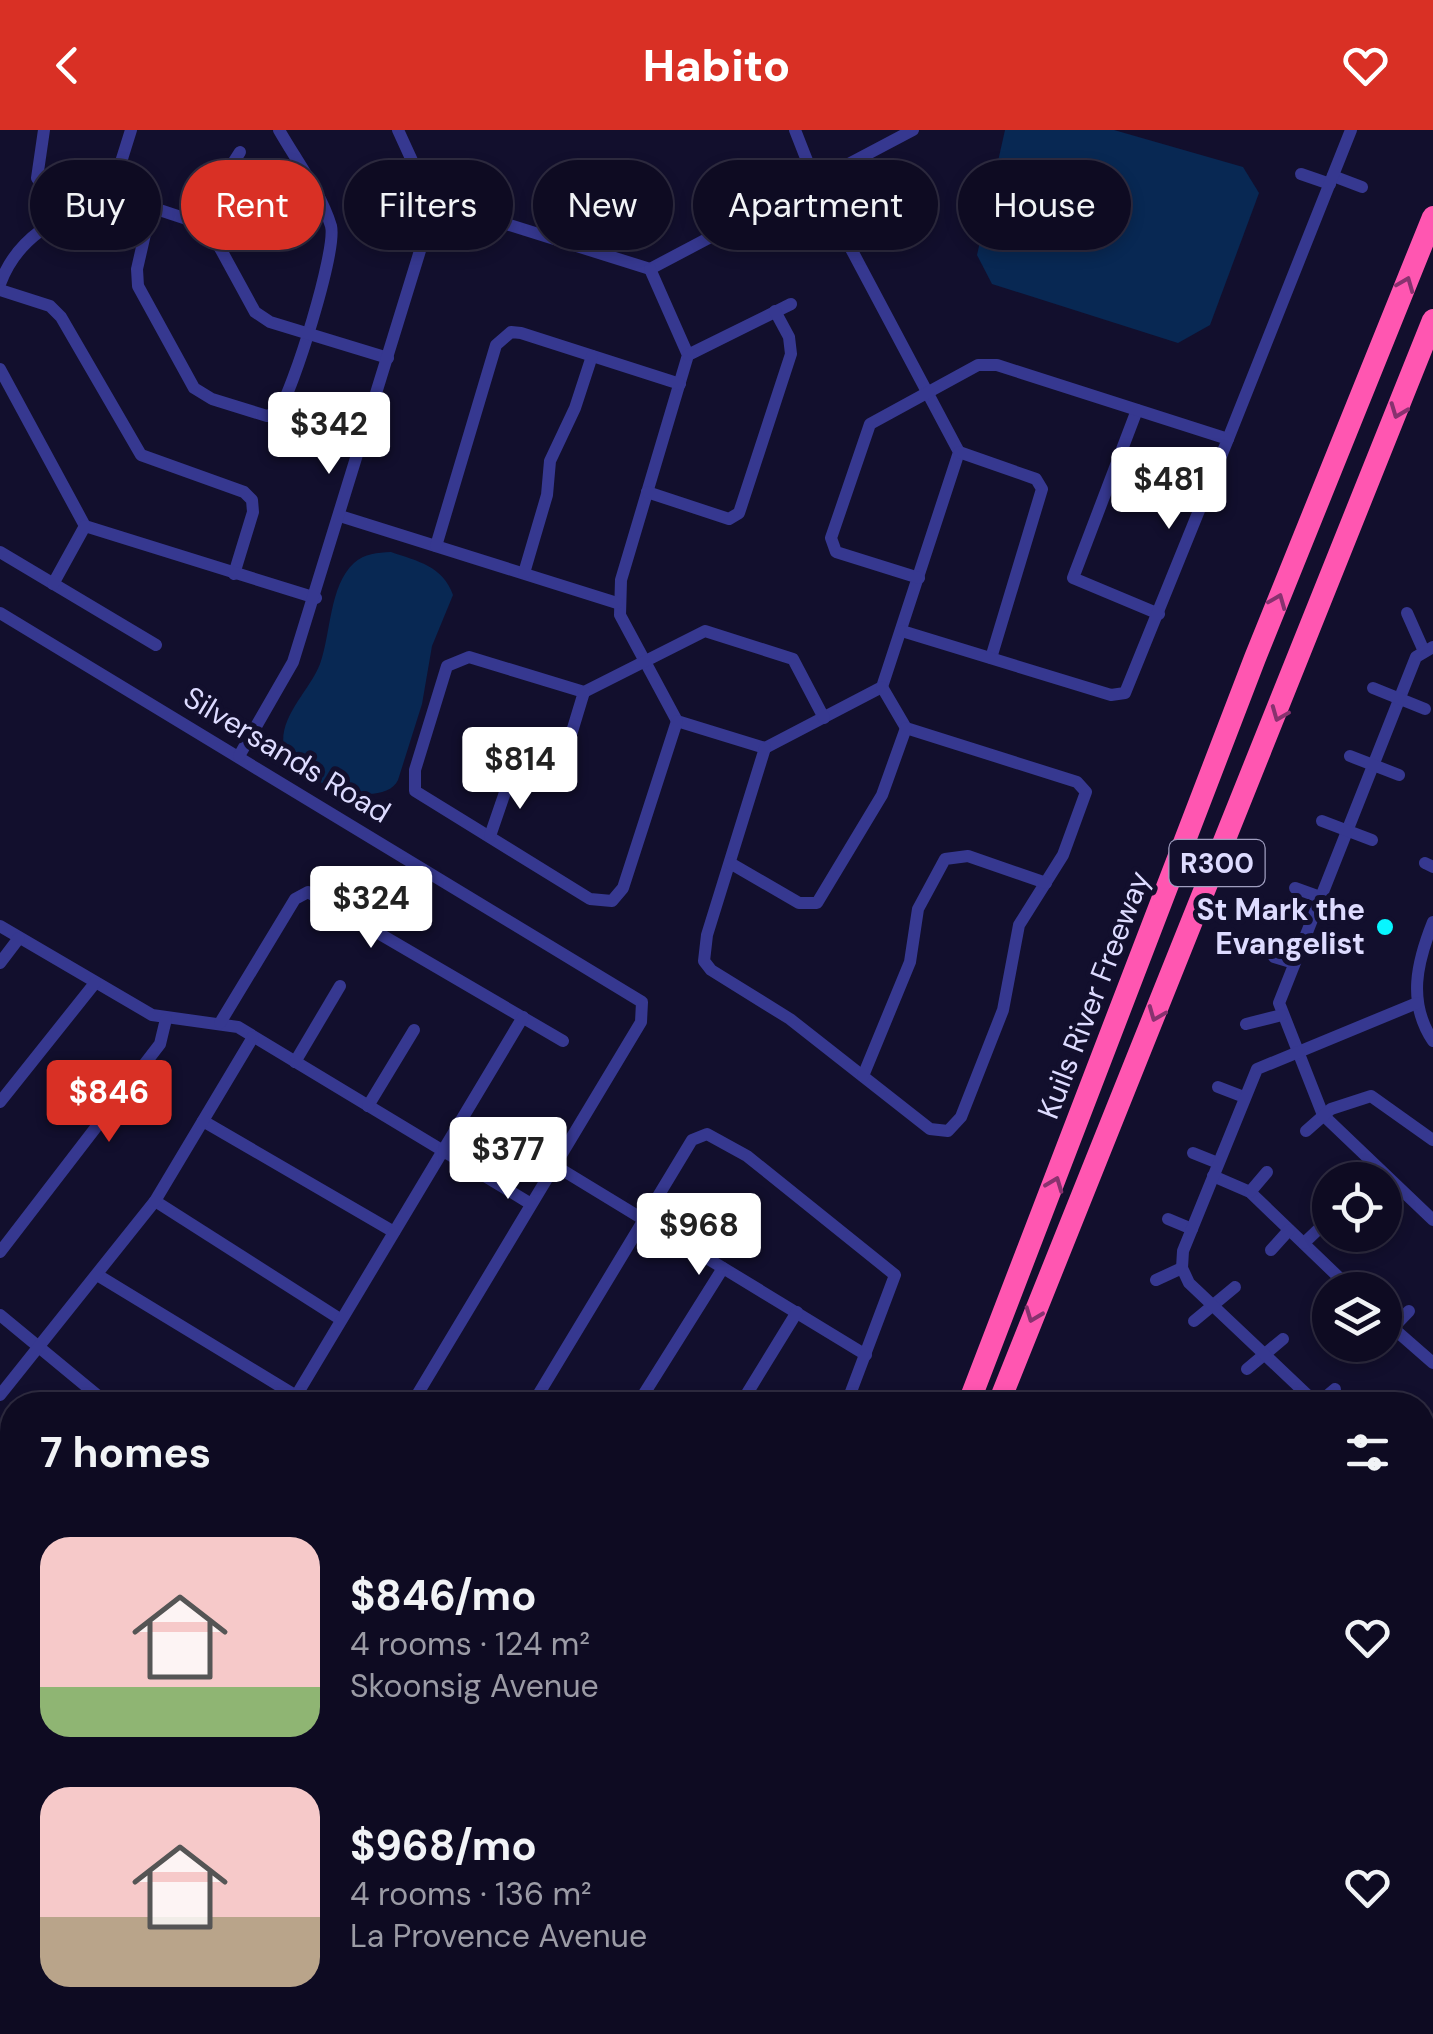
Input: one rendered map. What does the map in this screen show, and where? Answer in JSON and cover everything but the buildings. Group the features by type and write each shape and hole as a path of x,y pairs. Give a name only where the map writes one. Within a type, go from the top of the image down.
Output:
{"highway":[{"name":"Kuils River Freeway","path":"973,1392 1255,658 1433,217"},
{"name":"Kuils River Freeway","path":"1003,1392 1433,320"}],"street":[{"path":"40,160 44,130"},
{"path":"121,160 130,130"},
{"path":"141,250 138,286 194,388 212,400 267,416 278,412 292,384 331,250 332,229 279,130"},
{"path":"398,130 412,160"},
{"path":"795,130 807,160"},
{"path":"855,160 913,130"},
{"path":"902,631 1120,695 1128,690 1352,130"},
{"path":"235,160 240,152"},
{"path":"1301,174 1362,187"},
{"path":"513,226 650,268 693,245"},
{"path":"30,237 22,242 0,287 50,306 61,317 141,455 244,492 252,500 253,512 234,574"},
{"path":"221,250 254,312 270,322 388,358"},
{"path":"238,756 286,678 316,598 420,250"},
{"path":"851,250 958,452 1036,479 1042,489 992,658"},
{"path":"650,268 688,355 617,602 677,721 765,748 882,686 958,452"},
{"path":"688,355 791,304"},
{"path":"648,492 729,518 740,514 791,354 789,337 775,311"},
{"path":"436,546 496,345 511,332 680,384"},
{"path":"524,573 547,495 550,461 575,408 592,356"},
{"path":"919,578 836,552 831,538 870,424 926,392 990,364 1228,440"},
{"path":"0,369 85,526 316,598"},
{"path":"1137,410 1073,578 1159,614"},
{"path":"340,516 617,602"},
{"path":"53,584 85,526"},
{"path":"0,552 156,645"},
{"name":"Silversands Road","path":"0,613 633,994 644,1010 554,1166"},
{"path":"1372,1162 1323,1115 1294,1052 1280,998 1400,699 1428,648 1407,613"},
{"path":"677,721 623,888 612,901 590,899 415,791 415,770 447,666 469,657 584,692 699,633 711,632 792,659 824,718"},
{"path":"765,748 703,947 707,965 790,1019 930,1130 948,1131 957,1124 1003,1010 1019,925 1046,883 1086,795 1082,785 906,728 882,686"},
{"path":"1373,688 1425,709"},
{"path":"564,758 584,692"},
{"path":"730,863 799,903 818,903 882,795 906,728"},
{"path":"1350,756 1398,776"},
{"path":"490,836 510,775"},
{"path":"1322,821 1372,840"},
{"path":"863,1076 910,962 922,900 945,859 968,856 1046,883"},
{"path":"1295,888 1320,897"},
{"path":"220,1022 295,899 308,892 563,1041"},
{"path":"1433,922 1417,1003 1433,1040"},
{"path":"0,926 142,1010 166,1019 220,1022 253,1037 531,1204"},
{"path":"0,962 19,938"},
{"path":"1274,957 1294,963"},
{"path":"0,1102 94,982"},
{"path":"295,1062 340,986"},
{"path":"1182,1268 1192,1230 1257,1069 1417,1003"},
{"path":"1246,1024 1282,1015"},
{"path":"298,1392 523,1017"},
{"path":"0,1252 160,1044 166,1019"},
{"path":"368,1106 414,1030"},
{"path":"3,1392 154,1202 253,1037"},
{"path":"1218,1086 1244,1097"},
{"path":"1306,1131 1323,1115 1357,1098 1374,1096 1433,1140"},
{"path":"203,1122 394,1232"},
{"path":"540,1392 692,1140 706,1134 747,1156 895,1275 851,1392"},
{"path":"1193,1153 1250,1192 1334,1272"},
{"path":"419,1392 554,1166 866,1355"},
{"path":"1250,1192 1268,1172"},
{"path":"1402,1191 1433,1220"},
{"path":"154,1202 340,1319"},
{"path":"1168,1219 1192,1230"},
{"path":"1270,1250 1290,1230"},
{"path":"1304,1243 1312,1235"},
{"path":"645,1392 723,1268"},
{"path":"1156,1280 1182,1268"},
{"path":"1182,1268 1212,1305 1303,1392"},
{"path":"98,1276 289,1392"},
{"path":"1194,1320 1235,1286"},
{"path":"1402,1316 1409,1310"},
{"path":"748,1392 797,1312"},
{"path":"0,1315 94,1392"},
{"path":"1247,1368 1283,1338"},
{"path":"1402,1340 1433,1363"},
{"path":"1332,1392 1335,1389"}],"water":[{"path":"1005,130 1114,130 1243,167 1259,193 1210,325 1178,343 992,284 978,250 1131,250 1131,160 998,160"},
{"path":"391,552 436,571 453,595 432,646 422,704 398,780 389,789 374,794 356,793 337,789 302,772 290,760 283,737 290,715 320,664 335,597 346,573 362,557"}],"place":[{"name":"St Mark the Evangelist","path":"1385,927"}]}
